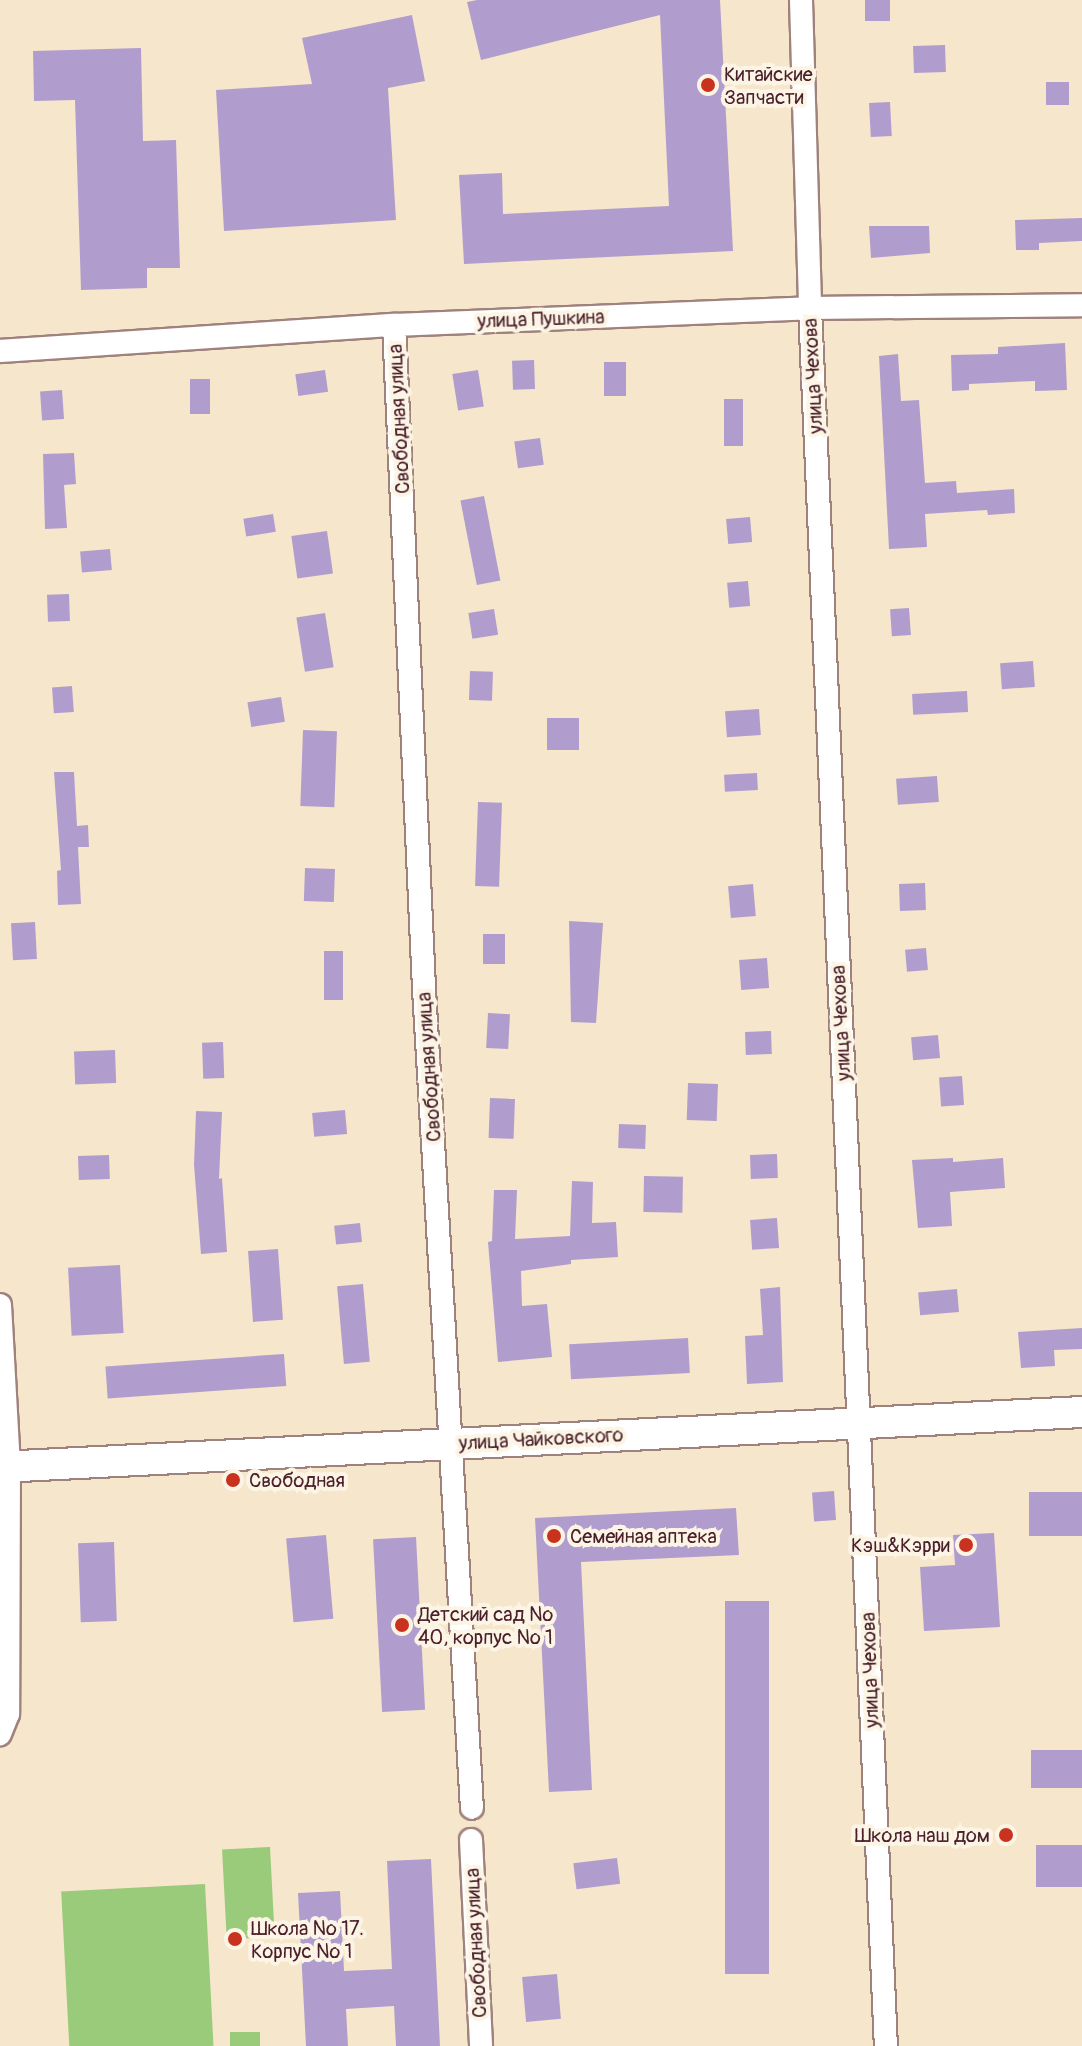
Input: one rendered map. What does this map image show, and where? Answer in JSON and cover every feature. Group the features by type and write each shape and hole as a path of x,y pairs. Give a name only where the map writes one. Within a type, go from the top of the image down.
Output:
{"main road":[{"name":"улица Чайковского","path":"4,1467 1082,1412"}],"street":[{"name":"улица Чехова","path":"801,0 810,308 886,2046"},
{"name":"улица Пушкина","path":"0,351 394,325 810,308 1082,305"},
{"name":"Свободная улица","path":"394,325 424,989 472,1808"},
{"path":"0,1305 8,1714 0,1734"},
{"name":"Свободная улица","path":"471,1840 481,2046"}],"green space":[{"path":"270,1847 275,1937 227,1939 222,1850"},
{"path":"205,1884 213,2046 69,2046 61,1892"},
{"path":"230,2032 260,2032 260,2046 230,2046"}],"building":[{"path":"720,0 733,251 464,264 459,175 502,173 503,214 669,206 660,15 481,60 467,2"},
{"path":"865,0 890,0 890,21 865,21"},
{"path":"412,15 425,81 388,88 396,220 224,231 216,90 312,84 302,38"},
{"path":"945,45 946,72 914,73 913,46"},
{"path":"141,48 143,141 176,140 180,268 147,268 147,288 81,290 75,100 34,101 33,51"},
{"path":"1046,82 1069,82 1069,105 1046,105"},
{"path":"890,102 892,136 871,137 869,103"},
{"path":"1082,218 1082,241 1039,243 1039,250 1016,250 1015,220"},
{"path":"869,226 929,226 930,253 871,258"},
{"path":"1065,343 1067,390 1035,391 1035,381 969,384 969,390 952,391 951,355 998,354 998,347"},
{"path":"898,354 901,401 919,400 925,483 956,481 957,493 1014,489 1015,513 988,515 987,510 925,514 927,547 889,549 879,356"},
{"path":"534,360 535,389 513,390 512,361"},
{"path":"604,362 626,362 626,396 604,396"},
{"path":"325,370 328,392 298,396 295,374"},
{"path":"478,370 484,407 458,411 452,374"},
{"path":"190,379 210,379 210,414 190,414"},
{"path":"62,390 64,419 42,420 40,392"},
{"path":"724,399 743,399 743,446 724,446"},
{"path":"540,438 544,465 518,468 514,442"},
{"path":"74,453 76,484 64,485 67,528 45,529 43,454"},
{"path":"484,496 500,580 477,585 460,501"},
{"path":"273,514 276,532 246,536 243,519"},
{"path":"750,517 752,542 728,544 726,519"},
{"path":"327,531 333,574 297,579 291,536"},
{"path":"110,549 112,570 82,573 80,552"},
{"path":"748,581 750,606 729,608 727,583"},
{"path":"69,594 70,621 48,622 47,595"},
{"path":"909,608 911,635 892,636 890,609"},
{"path":"494,609 498,635 472,639 468,613"},
{"path":"325,613 334,667 305,672 296,618"},
{"path":"1033,661 1035,687 1002,689 1000,663"},
{"path":"470,671 493,672 492,701 469,700"},
{"path":"72,686 74,712 54,713 52,687"},
{"path":"967,691 968,712 913,715 912,694"},
{"path":"281,697 285,722 251,727 247,702"},
{"path":"759,709 761,735 727,737 725,711"},
{"path":"547,718 579,718 579,750 547,750"},
{"path":"303,730 337,731 334,807 300,806"},
{"path":"54,772 74,772 77,826 88,825 89,847 78,847 81,904 58,905 57,871 61,870"},
{"path":"757,773 758,790 725,792 724,775"},
{"path":"937,776 939,802 898,805 896,779"},
{"path":"478,802 502,803 499,887 475,886"},
{"path":"305,868 335,869 334,902 304,901"},
{"path":"925,883 926,910 900,911 899,884"},
{"path":"753,884 756,916 731,918 728,886"},
{"path":"569,921 603,923 596,1023 571,1022"},
{"path":"35,922 37,959 13,960 11,923"},
{"path":"483,934 505,934 505,964 483,964"},
{"path":"926,948 928,970 907,972 905,950"},
{"path":"324,951 343,951 343,1000 324,1000"},
{"path":"767,958 769,988 741,990 739,960"},
{"path":"488,1013 510,1014 508,1049 486,1048"},
{"path":"771,1031 772,1054 746,1055 745,1032"},
{"path":"938,1035 940,1058 913,1060 911,1037"},
{"path":"223,1042 224,1078 203,1079 202,1043"},
{"path":"115,1050 116,1083 75,1084 74,1051"},
{"path":"962,1076 964,1105 941,1107 939,1078"},
{"path":"688,1083 718,1084 717,1121 687,1120"},
{"path":"490,1098 515,1099 514,1139 489,1138"},
{"path":"345,1110 347,1134 314,1137 312,1113"},
{"path":"196,1111 222,1112 219,1179 222,1178 227,1252 201,1254 194,1165"},
{"path":"619,1124 646,1125 645,1149 618,1148"},
{"path":"777,1154 778,1178 751,1179 750,1155"},
{"path":"109,1155 110,1179 79,1180 78,1156"},
{"path":"953,1158 953,1162 1003,1158 1005,1188 950,1192 952,1226 918,1228 912,1160"},
{"path":"644,1176 683,1177 682,1213 643,1212"},
{"path":"572,1181 593,1182 592,1223 616,1222 618,1257 571,1260 571,1264 521,1271 522,1306 547,1304 552,1357 498,1362 488,1242 492,1241 494,1190 517,1190 515,1239 570,1236"},
{"path":"777,1218 779,1248 752,1250 750,1220"},
{"path":"360,1223 362,1242 336,1245 334,1226"},
{"path":"278,1249 283,1320 253,1322 248,1251"},
{"path":"120,1265 124,1333 72,1336 68,1268"},
{"path":"363,1284 370,1362 344,1364 337,1286"},
{"path":"780,1287 783,1382 747,1384 745,1336 763,1335 760,1289"},
{"path":"957,1289 959,1312 920,1315 918,1292"},
{"path":"1082,1328 1082,1349 1054,1350 1055,1366 1021,1368 1018,1332"},
{"path":"688,1338 690,1373 571,1379 569,1344"},
{"path":"284,1354 286,1386 108,1398 105,1366"},
{"path":"834,1491 836,1520 814,1521 812,1493"},
{"path":"1029,1492 1082,1492 1082,1536 1029,1536"},
{"path":"736,1508 739,1555 581,1562 592,1790 549,1792 535,1518"},
{"path":"994,1533 1000,1627 924,1631 920,1567 955,1565 953,1535"},
{"path":"326,1535 333,1619 293,1622 286,1538"},
{"path":"416,1537 425,1710 382,1712 373,1539"},
{"path":"114,1542 117,1621 81,1622 78,1543"},
{"path":"725,1601 769,1601 769,1974 725,1974"},
{"path":"1031,1750 1082,1750 1082,1788 1031,1788"},
{"path":"1036,1845 1082,1845 1082,1887 1036,1887"},
{"path":"617,1858 620,1884 576,1889 573,1863"},
{"path":"431,1859 440,2046 396,2046 394,2006 346,2009 348,2046 306,2046 298,1893 340,1891 344,1971 392,1969 387,1861"},
{"path":"557,1974 561,2019 526,2022 522,1977"}],"place":[{"name":"Китайские Запчасти","path":"708,85"},
{"name":"Свободная","path":"233,1480"},
{"name":"Семейная аптека","path":"554,1536"},
{"name":"Кэш&Кэрри","path":"966,1545"},
{"name":"Детский сад № 40, корпус № 1","path":"402,1625"},
{"name":"Школа наш дом","path":"1006,1835"},
{"name":"Школа № 17. Корпус № 1","path":"235,1939"}]}
